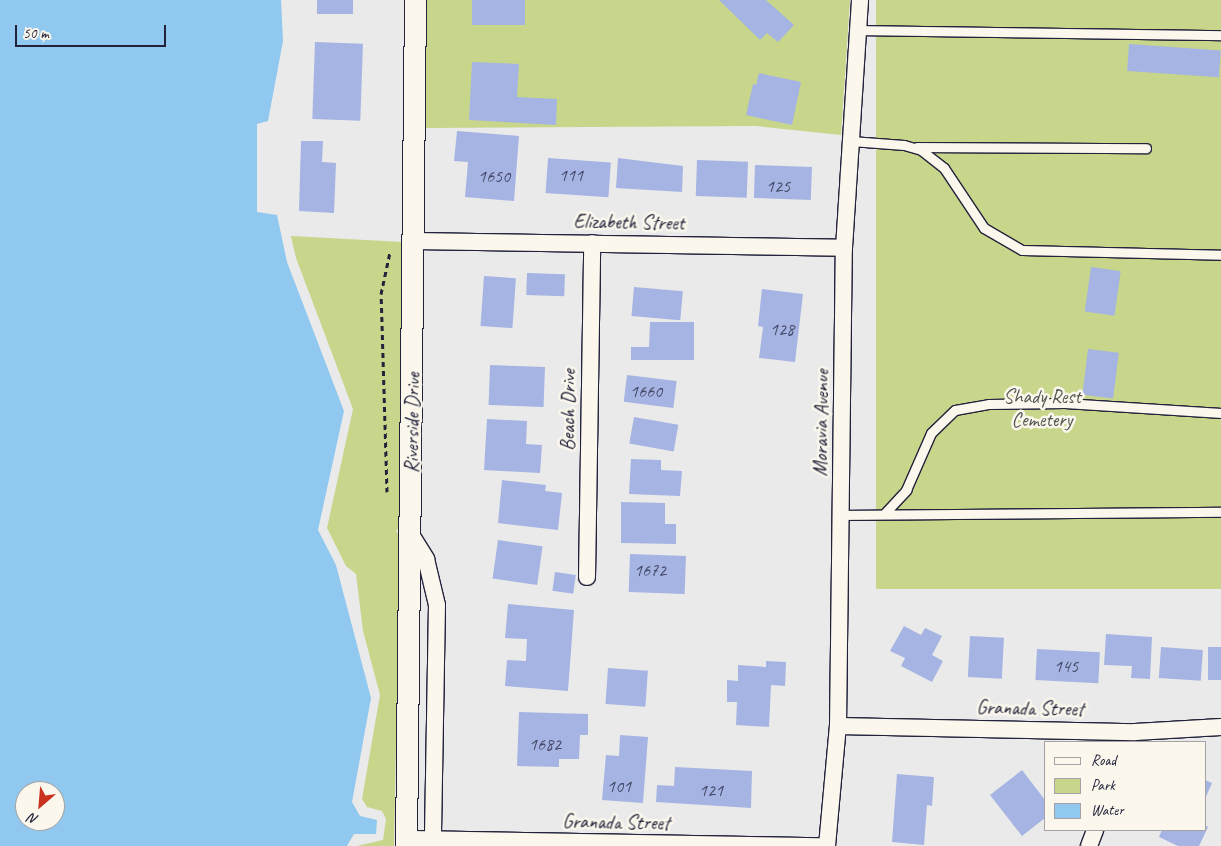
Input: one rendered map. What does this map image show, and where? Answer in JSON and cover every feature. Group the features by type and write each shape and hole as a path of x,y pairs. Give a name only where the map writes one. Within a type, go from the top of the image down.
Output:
{"street":[{"name":"Riverside Drive","path":"406,843 414,241 415,0"},
{"name":"Moravia Avenue","path":"827,846 838,726 844,248 860,0"},
{"name":"Elizabeth Street","path":"414,241 844,248"},
{"name":"Beach Drive","path":"587,577 592,243"},
{"path":"410,533 426,559 437,605 433,843"},
{"name":"Granada Street","path":"838,726 1133,737 1221,727"},
{"path":"1089,846 1096,831"},
{"name":"Granada Street","path":"406,843 827,846"}],"lane":[{"path":"858,30 1221,35"},
{"path":"851,141 911,147 1146,148"},
{"path":"911,147 921,150 944,168 984,228 1022,250 1221,255"},
{"path":"884,514 906,490 931,433 955,410 989,404 1065,403 1221,413"},
{"path":"841,515 1221,512"}],"green space":[{"path":"426,0 850,0 841,135 756,126 425,128"},
{"name":"Shady Rest Cemetery","path":"876,0 1221,0 1221,589 876,589"},
{"path":"291,236 403,242 400,527 396,531 400,537 394,846 357,846 383,840 386,819 382,811 367,807 362,799 380,695 363,631 356,574 346,566 327,528 353,409 296,258"}],"water":[{"path":"0,0 281,0 283,41 268,121 257,124 257,212 277,215 287,262 344,411 318,530 336,565 371,698 352,802 360,816 377,820 376,834 354,834 347,846 0,846"}],"building":[{"path":"317,0 353,0 353,14 317,14"},
{"path":"472,0 525,0 525,25 472,25"},
{"path":"719,0 766,0 794,25 778,42 767,33 760,40"},
{"path":"315,42 363,44 360,121 312,119"},
{"path":"1129,44 1221,50 1219,77 1127,71"},
{"path":"472,62 519,64 517,97 557,99 556,125 469,120"},
{"path":"759,73 801,82 792,125 746,115 753,84 756,85"},
{"path":"457,131 519,136 514,201 465,197 468,162 454,161"},
{"path":"301,141 323,141 322,162 336,163 334,213 299,211"},
{"path":"548,158 611,162 608,197 546,193"},
{"path":"618,158 683,166 682,192 616,188"},
{"path":"697,160 748,162 747,198 696,196"},
{"path":"755,165 812,167 811,200 754,198"},
{"path":"1091,267 1121,271 1114,316 1085,312"},
{"path":"527,273 565,274 564,296 526,295"},
{"path":"484,276 516,278 512,328 481,326"},
{"path":"634,287 683,291 680,320 631,316"},
{"path":"762,289 803,294 795,362 759,358 763,327 758,326"},
{"path":"650,322 694,322 694,360 631,360 631,347 649,347"},
{"path":"1088,349 1119,353 1113,398 1082,395"},
{"path":"490,365 545,367 544,407 489,405"},
{"path":"627,375 677,381 673,408 624,402"},
{"path":"634,417 678,425 674,451 629,444"},
{"path":"487,419 527,421 526,444 542,445 540,473 484,470"},
{"path":"631,459 661,460 661,470 682,471 680,496 629,494"},
{"path":"502,480 546,485 545,491 562,493 558,530 498,523"},
{"path":"621,502 665,503 665,524 676,524 676,544 621,543"},
{"path":"498,540 543,546 537,585 493,579"},
{"path":"630,554 686,556 685,594 629,592"},
{"path":"555,572 576,575 573,594 552,591"},
{"path":"508,604 574,610 568,691 505,686 507,660 526,661 527,639 505,638"},
{"path":"904,626 921,635 925,628 942,636 932,655 943,661 932,682 901,666 905,658 890,651"},
{"path":"1106,634 1152,637 1150,679 1131,678 1132,666 1104,665"},
{"path":"970,636 1004,638 1002,679 968,677"},
{"path":"1161,647 1203,650 1201,681 1159,678"},
{"path":"1208,647 1221,647 1221,680 1208,680"},
{"path":"1037,649 1100,652 1098,683 1035,680"},
{"path":"766,661 786,662 785,686 771,685 769,727 736,725 737,702 727,702 727,680 738,681 738,665 766,667"},
{"path":"608,668 648,671 645,707 605,704"},
{"path":"519,712 588,714 588,735 580,735 579,759 559,759 559,767 517,766"},
{"path":"620,735 648,737 643,803 602,800 606,755 619,756"},
{"path":"675,767 752,771 751,808 656,802 657,785 674,786"},
{"path":"1022,770 1044,799 1044,819 1022,836 990,795"},
{"path":"897,774 934,777 932,806 927,805 924,845 892,842"},
{"path":"1206,780 1212,783 1206,797"},
{"path":"1206,826 1208,827 1199,846 1178,846 1159,837 1162,831 1206,831"}]}
